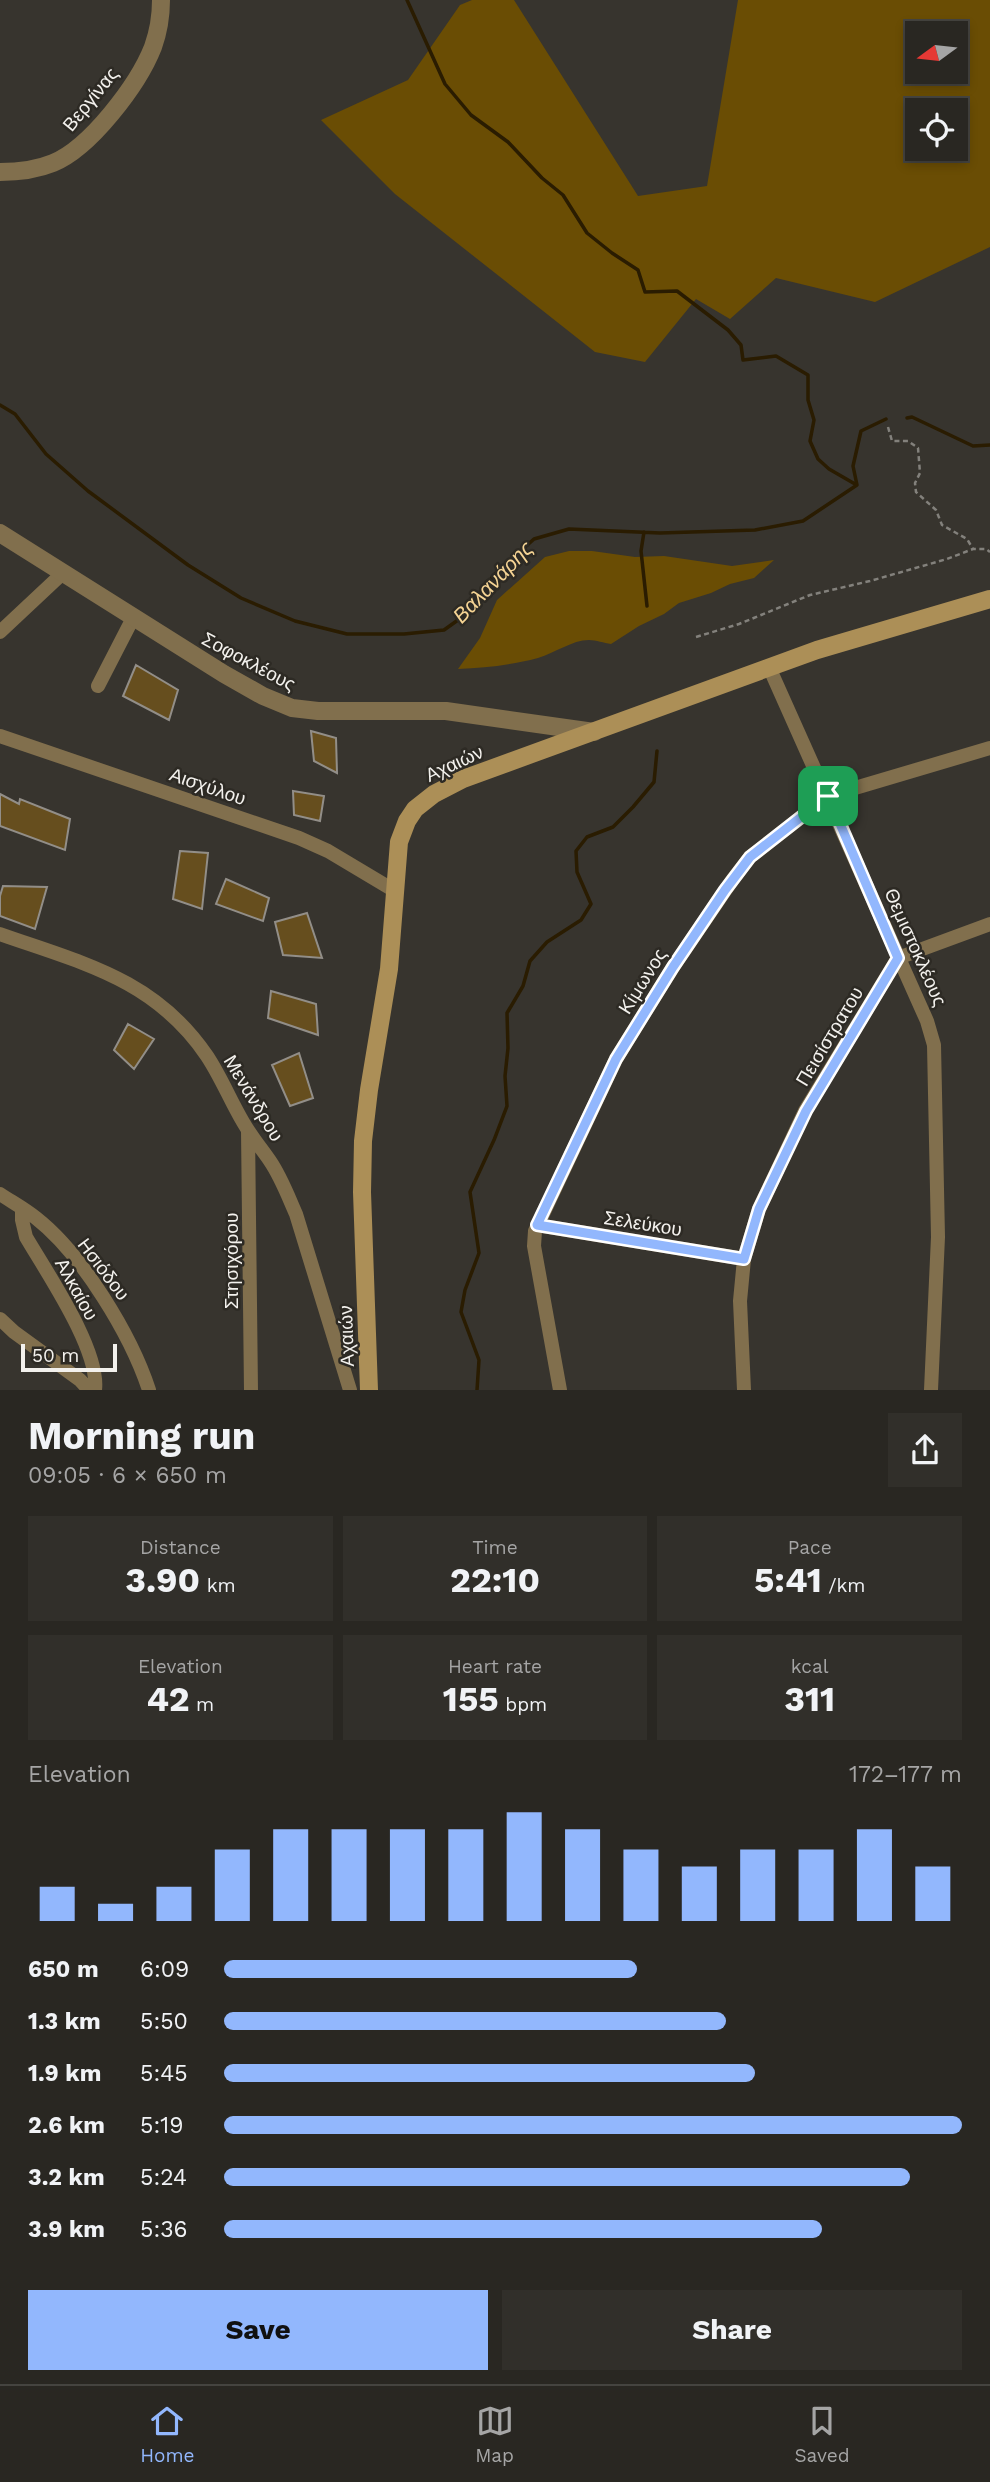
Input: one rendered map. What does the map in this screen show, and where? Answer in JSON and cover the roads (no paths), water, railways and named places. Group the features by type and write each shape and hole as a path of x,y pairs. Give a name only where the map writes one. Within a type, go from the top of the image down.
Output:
{"main road":[{"name":"Αχαιών","path":"369,1390 362,1151 367,1100 389,969 401,835 410,815 440,789 463,779 817,650 990,599"}],"street":[{"name":"Βεργίνας","path":"0,172 23,171 51,164 67,156 94,134 124,96 147,60 158,27 161,0"},
{"name":"Σοφοκλέους","path":"0,533 233,679 292,708 318,711 446,711 594,732"},
{"path":"0,632 64,572"},
{"path":"98,685 133,618"},
{"name":"Θεμιστοκλέους","path":"769,667 928,1021 934,1045 938,1237 931,1390"},
{"name":"Αισχύλου","path":"0,736 299,838 328,851 395,891"},
{"name":"Κίμωνος","path":"561,1390 534,1245 537,1225 616,1059 673,967 750,857 828,796 990,748"},
{"path":"898,958 990,924"},
{"name":"Μενάνδρου","path":"0,934 103,971 133,986 163,1005 206,1055 248,1131 272,1163 296,1214 350,1390"},
{"name":"Πεισίστρατου","path":"744,1390 740,1344 744,1259 759,1209 799,1123 898,958"},
{"name":"Στησιχόρου","path":"248,1131 251,1390"},
{"name":"Ησιόδου","path":"0,1194 44,1225 73,1257 125,1333 149,1390"},
{"name":"Αλκαίου","path":"22,1208 26,1237 86,1345 96,1380 95,1390"},
{"name":"Σελεύκου","path":"537,1225 744,1259"},
{"path":"0,1319 80,1380 89,1390"}],"waterway":[{"path":"407,0 445,84 471,115 508,142 542,178 563,195 587,233 638,270 645,292 677,291 728,330 741,345 743,360 776,356 808,375 808,400 814,420 810,441 818,459 829,469 855,484"},
{"name":"Βαλανάρης","path":"0,405 15,414 46,454 88,491 188,565 241,598 295,621 347,634 404,634 444,630 472,610 493,576 534,539 569,529 660,533 755,530 803,521 857,485 853,466 861,431 886,419"},
{"name":"Βαλανάρης","path":"907,418 912,417 973,446 990,445"},
{"path":"644,532 641,551 647,606"},
{"path":"477,1390 479,1360 461,1312 465,1290 479,1253 470,1192 507,1106 507,1013 523,986 530,961 547,942 581,920 591,904 577,872 576,851 587,837 613,827 654,782 657,751"}]}
